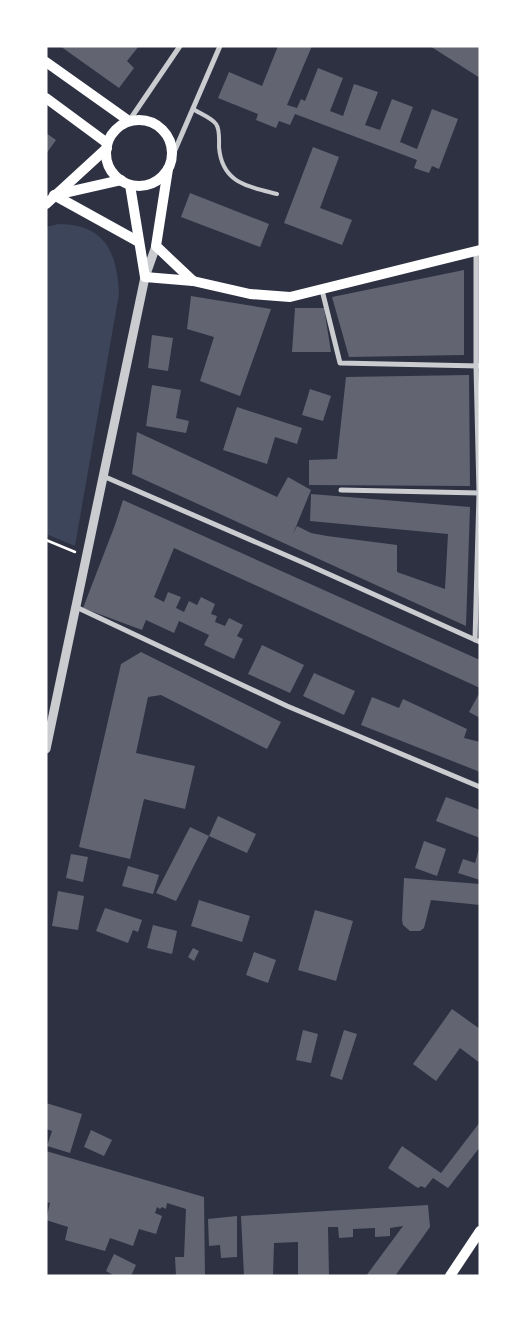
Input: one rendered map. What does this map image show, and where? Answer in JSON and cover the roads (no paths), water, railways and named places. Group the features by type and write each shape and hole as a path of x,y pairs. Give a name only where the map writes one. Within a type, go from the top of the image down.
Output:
{"main road":[{"path":"46,62 129,121"},
{"path":"46,98 107,146"},
{"path":"193,281 156,246 172,158 171,146 167,136 160,127 150,122 129,121 119,126 112,134 106,154 108,164 113,173 126,183 140,242 145,277 193,281 250,294 290,297 478,251"},
{"path":"46,204 107,146"},
{"path":"54,195 126,183 142,186 162,177 169,168"},
{"path":"54,195 140,242"},
{"path":"450,1276 480,1231"}],"street":[{"path":"129,121 180,46"},
{"path":"172,158 220,46"},
{"path":"46,749 145,277 156,246"},
{"path":"103,476 478,641 478,251"},
{"path":"322,290 340,363 478,366"},
{"path":"341,490 479,494"},
{"path":"76,607 287,706 480,787"}],"lane":[{"path":"193,109 216,123 220,160 228,175 245,186 277,194"}]}
